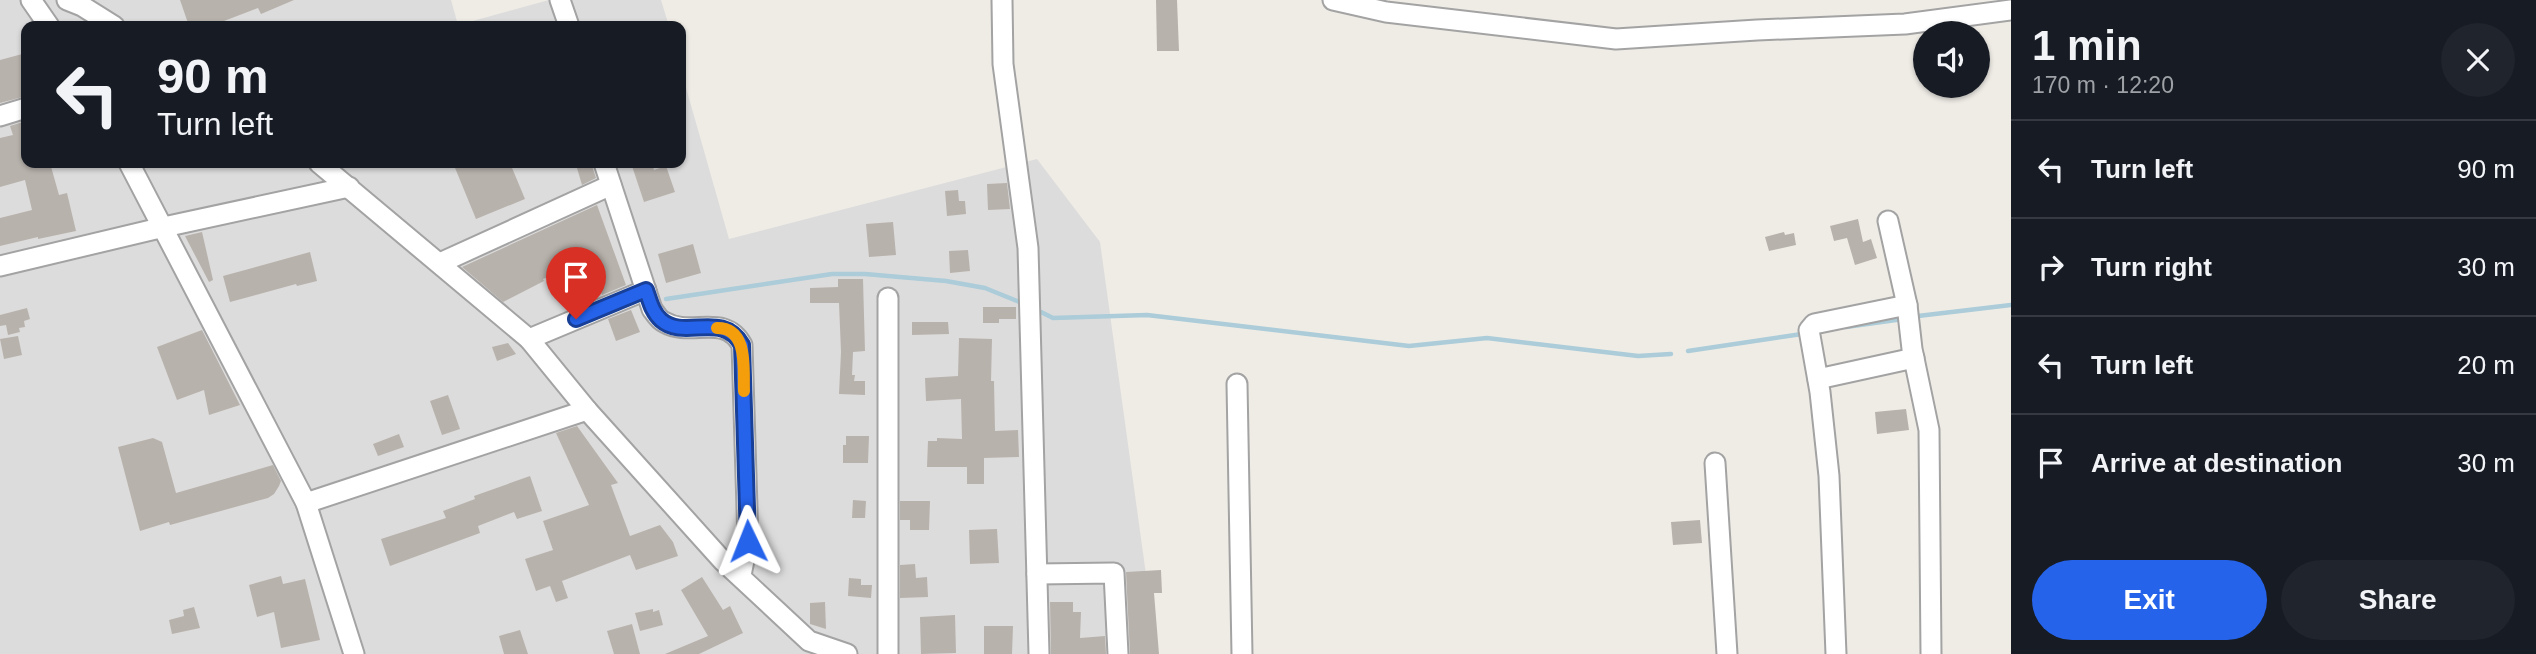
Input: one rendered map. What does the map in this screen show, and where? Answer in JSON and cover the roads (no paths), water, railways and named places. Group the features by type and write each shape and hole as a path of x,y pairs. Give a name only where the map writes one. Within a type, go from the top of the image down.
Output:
{"street":[{"path":"31,0 46,21"},
{"path":"67,0 106,21"},
{"path":"560,0 567,21"},
{"path":"1002,0 1003,64 1028,248 1040,654"},
{"path":"1333,0 1386,12 1616,39 1905,24 2011,10"},
{"path":"0,116 21,110"},
{"path":"132,168 306,503 354,654"},
{"path":"325,168 529,339 587,410 722,560 809,641 847,654"},
{"path":"606,168 652,309 663,322 682,327 724,328 735,333 742,345 748,541 741,575"},
{"path":"440,263 611,185"},
{"path":"0,266 349,187"},
{"path":"1888,221 1908,304 1914,358 1928,430 1931,654"},
{"path":"529,339 646,290"},
{"path":"888,298 888,654"},
{"path":"1836,654 1829,477 1818,379 1809,330 1814,324 1908,304"},
{"path":"1818,379 1914,358"},
{"path":"1237,384 1242,654"},
{"path":"306,503 587,410"},
{"path":"1715,463 1727,654"},
{"path":"1037,574 1114,573 1118,654"}],"waterway":[{"path":"666,299 832,274 865,274 946,281 985,288 1022,303"},
{"path":"1918,316 2011,305"},
{"path":"1041,312 1053,318 1147,315 1409,346 1487,338 1638,356 1671,354"},
{"path":"1846,327 1903,319"},
{"path":"1688,351 1802,334"}]}
